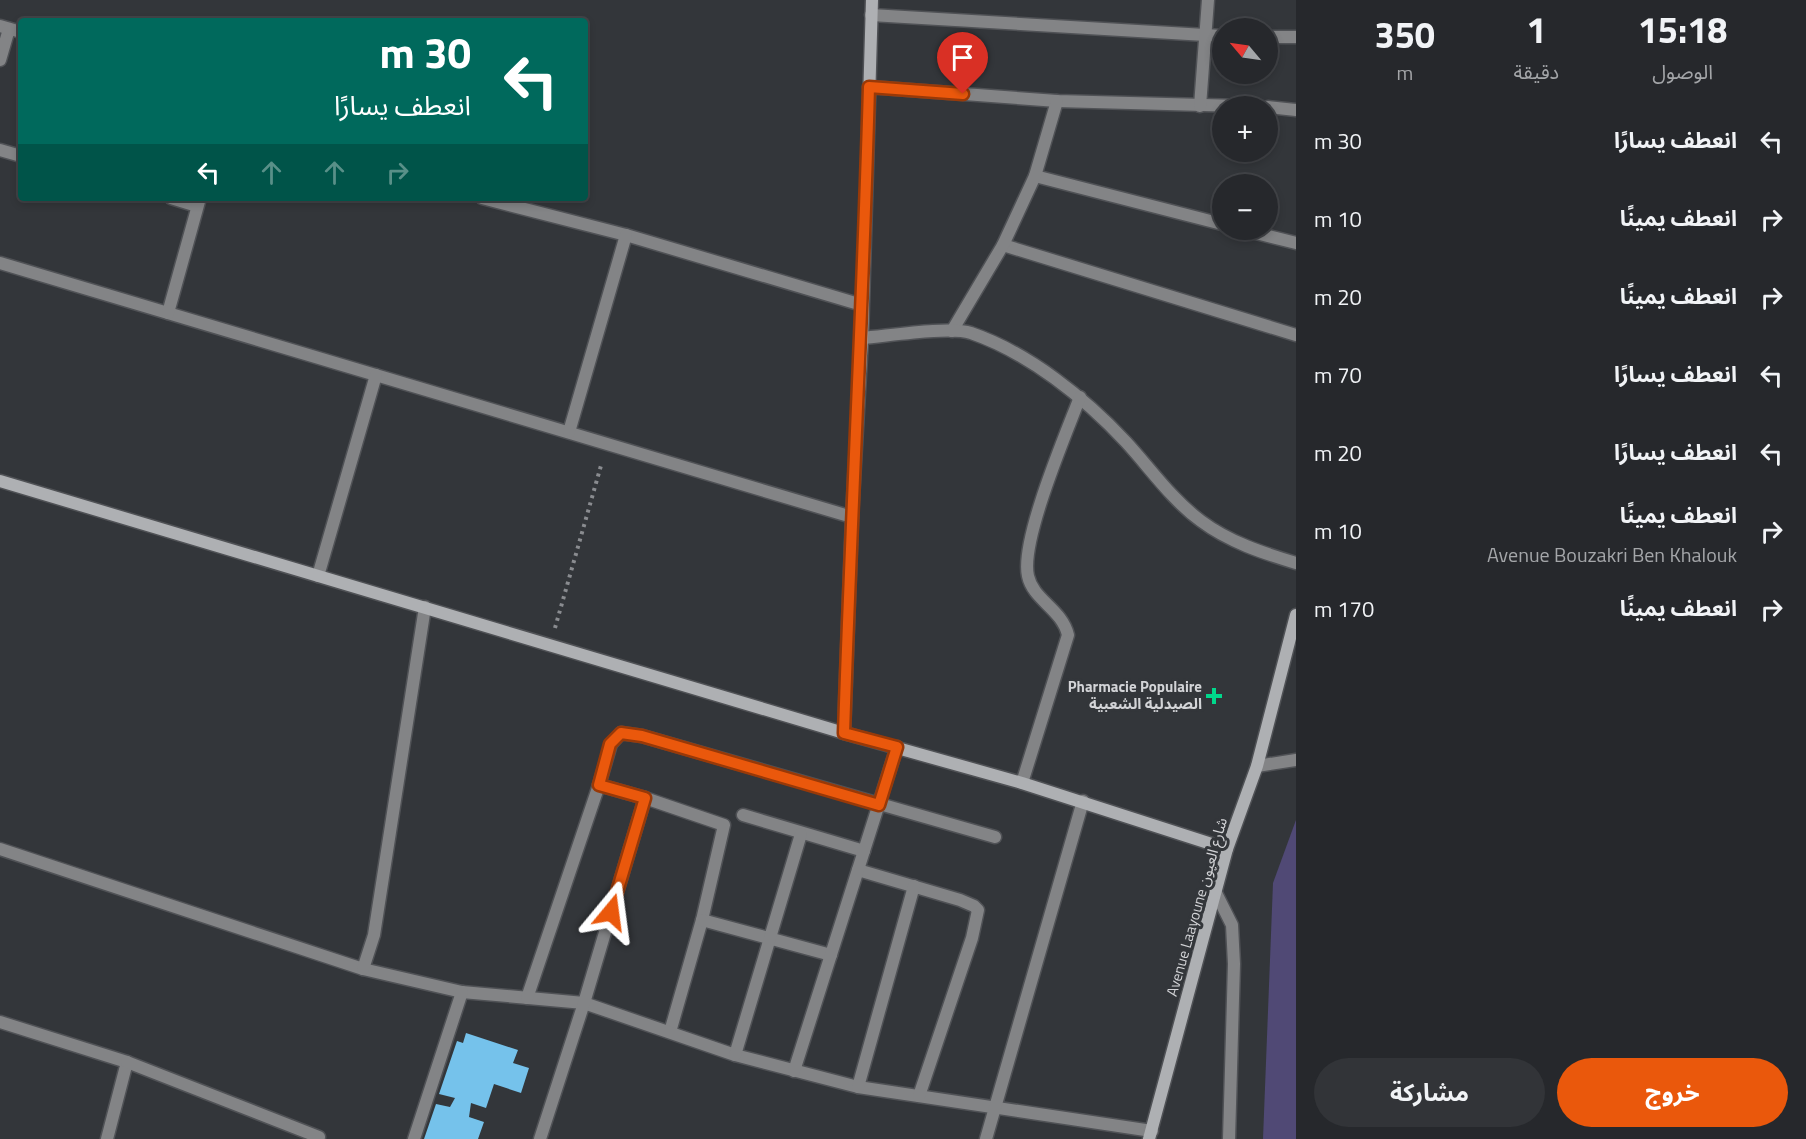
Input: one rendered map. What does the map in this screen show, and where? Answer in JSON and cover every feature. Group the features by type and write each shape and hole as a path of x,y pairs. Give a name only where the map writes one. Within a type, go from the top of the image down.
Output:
{"street":[{"path":"844,733 852,517 862,338 872,0"},
{"path":"1200,105 1208,0"},
{"path":"871,15 1212,35"},
{"path":"0,60 10,29"},
{"path":"1278,37 1296,37"},
{"path":"869,87 1057,101 1212,105"},
{"path":"952,332 1003,245 1035,176 1057,101"},
{"path":"1278,108 1296,110"},
{"path":"0,150 18,155"},
{"path":"1035,176 1212,221"},
{"path":"494,201 626,235 862,305"},
{"path":"168,314 199,202"},
{"path":"569,432 626,235"},
{"path":"1278,238 1296,243"},
{"path":"1003,245 1296,335"},
{"path":"0,263 852,517"},
{"path":"862,338 952,332 970,333 1030,362 1080,397 1125,441 1184,507 1201,521 1231,539 1296,563"},
{"path":"318,576 376,375"},
{"path":"1022,783 1068,635 1059,614 1033,590 1028,576 1027,559 1033,527 1080,397"},
{"path":"0,481 549,646 1083,801 1227,849"},
{"path":"363,969 374,935 425,608"},
{"name":"Avenue Laayoune شارع العيون","path":"1150,1135 1215,891 1227,849 1257,766 1296,615"},
{"path":"527,998 599,785 610,744 615,736 626,733 995,837"},
{"path":"794,1071 897,747"},
{"path":"1257,766 1296,760"},
{"path":"599,785 723,825 702,920 669,1032"},
{"path":"540,1139 584,1003 645,798"},
{"path":"986,1139 1083,801"},
{"path":"743,816 864,850"},
{"path":"735,1055 768,938 801,834"},
{"path":"0,849 363,969 462,992 584,1003 735,1055 858,1088 994,1108 1150,1135"},
{"path":"858,870 970,904 978,910 972,938 919,1096"},
{"path":"858,1088 914,886"},
{"path":"1215,891 1232,925 1234,964 1229,1139"},
{"path":"702,920 831,955"},
{"path":"414,1139 462,992"},
{"path":"0,1022 127,1062 319,1137"},
{"path":"106,1139 127,1062"}],"path":[{"path":"549,646 607,444"}],"shaded area":[{"path":"1296,820 1296,1139 1263,1139 1273,883"}],"building":[{"path":"466,1033 518,1050 513,1063 529,1068 521,1093 494,1084 486,1108 471,1103 469,1117 484,1122 478,1139 424,1139 436,1104 450,1107 455,1098 439,1094 457,1041 463,1043"}],"place":[{"name":"Pharmacie Populaire الصيدلية الشعبية","path":"1214,696"}],"route":[{"path":"611,912 645,798 599,785 610,744 615,736 621,733 642,736 879,805 897,747 844,733 852,517 862,338 869,87 963,94"}]}
